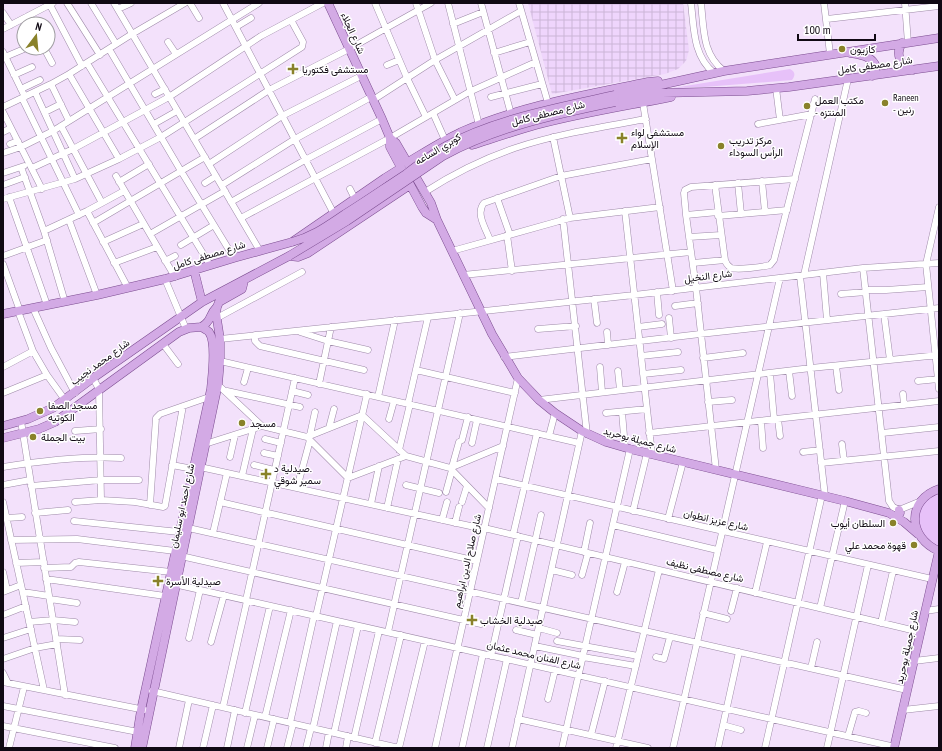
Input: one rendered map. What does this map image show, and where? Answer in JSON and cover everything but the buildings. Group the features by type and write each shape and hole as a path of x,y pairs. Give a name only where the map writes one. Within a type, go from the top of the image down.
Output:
{"main road":[{"name":"شارع الجلاء","path":"328,3 390,138 395,141 410,185 426,213 437,220"},
{"name":"شارع مصطفى كامل","path":"615,99 683,80 724,71 939,38"},
{"path":"905,43 899,50 900,60 904,66 914,70"},
{"path":"846,52 873,60 876,67 872,76"},
{"name":"شارع مصطفى كامل","path":"615,99 662,93 747,91 872,76 939,66"},
{"name":"شارع مصطفى كامل","path":"3,314 65,302 165,279 292,242 333,212 355,199 404,165 445,140 462,132 511,114 548,103 648,82 683,80"},
{"name":"شارع مصطفى كامل","path":"417,178 447,158 468,147 501,135 581,114 694,92"},
{"name":"كوبري الساعه","path":"292,242 306,238 318,232 377,194 437,152 457,141 534,114 615,99"},
{"name":"كوبري الساعه","path":"289,256 347,221 456,148 518,125 615,99"},
{"path":"462,132 458,138 459,142 461,145 468,147"},
{"name":"شارع الجلاء","path":"404,165 417,178 431,203 437,220"},
{"path":"194,270 202,302 289,256 298,257 308,253 410,185"},
{"name":"شارع جميلة بوحريد","path":"437,220 480,311 504,357 518,378 555,413 585,433 649,454 845,501 889,514 898,514 927,544 939,551 894,747"},
{"path":"3,438 23,434 55,422 99,389 186,329 195,326 201,327 208,322 212,312 217,307 219,302 242,289 244,280"},
{"name":"شارع محمد نجيب","path":"3,426 41,414 65,400 93,378 202,302"},
{"name":"شارع احمد ابو سليمان","path":"135,748 138,732 152,691 151,679 172,584 182,529 197,468 205,444 220,361 220,339 217,307"},
{"name":"شارع احمد ابو سليمان","path":"197,468 208,397 215,382 213,344 209,333 201,327"},
{"path":"918,534 915,526 917,509 921,501 935,491 939,484"},
{"name":"شارع احمد ابو سليمان","path":"142,748 145,710 165,596 172,584 170,572 178,554"}],"street":[{"path":"38,3 42,9"},
{"path":"67,3 100,55"},
{"path":"91,3 116,44"},
{"path":"114,3 260,251"},
{"path":"118,9 131,3"},
{"path":"3,107 51,84 85,65 132,34 186,3"},
{"path":"190,3 200,18"},
{"path":"223,3 333,212"},
{"path":"3,153 19,144 41,138 53,131 259,3"},
{"path":"3,173 51,160 104,133 169,96 246,46 290,20 323,3"},
{"path":"375,3 407,78 426,117"},
{"path":"416,3 435,60 455,100"},
{"path":"194,139 269,90 349,49 431,3"},
{"path":"448,3 479,125"},
{"path":"489,3 481,4 511,114"},
{"path":"519,3 548,103"},
{"path":"691,3 698,51 704,63 714,73"},
{"path":"701,3 708,51 712,59 724,71"},
{"path":"824,3 830,54"},
{"path":"28,16 52,4 85,65 108,97 210,266"},
{"path":"827,19 905,6 939,6"},
{"path":"905,6 905,43"},
{"path":"150,234 201,204 295,139 372,99 435,60 521,11"},
{"path":"453,24 483,12"},
{"path":"3,13 11,25"},
{"path":"236,27 251,18"},
{"path":"47,305 6,198 42,189 86,174 161,137 303,45 303,42 290,20"},
{"path":"3,29 16,22"},
{"path":"205,26 209,33"},
{"path":"168,42 176,54"},
{"path":"494,53 530,42"},
{"path":"110,49 234,258"},
{"path":"16,51 4,54 21,89 23,97 51,160 79,215"},
{"path":"48,56 52,63"},
{"path":"387,65 399,60"},
{"path":"241,218 390,138 470,91 536,62"},
{"path":"14,75 32,67"},
{"path":"69,74 119,159"},
{"path":"209,164 282,116 361,76"},
{"path":"765,748 823,496 820,450 802,275 848,79"},
{"path":"21,89 40,80"},
{"path":"51,84 69,121"},
{"path":"491,98 542,84"},
{"path":"776,88 780,120"},
{"path":"155,94 165,89"},
{"path":"35,92 75,178"},
{"path":"715,185 724,260 729,267 736,269 768,266 772,264 815,99"},
{"path":"643,103 673,291"},
{"path":"45,112 61,104"},
{"path":"154,124 177,111"},
{"path":"3,112 42,189"},
{"path":"433,113 445,140"},
{"path":"758,124 812,114"},
{"path":"425,192 446,178 479,162 515,148 553,137 646,118"},
{"path":"231,202 382,119"},
{"path":"61,126 102,203"},
{"path":"3,132 11,128"},
{"path":"512,748 579,443 585,433 584,394 569,265 567,219 561,176 553,137"},
{"path":"10,144 19,144"},
{"path":"93,223 205,157"},
{"path":"490,240 480,210 484,203 561,176 652,160"},
{"path":"149,164 117,179 175,276"},
{"path":"21,167 47,240 65,302"},
{"path":"205,183 216,176"},
{"path":"3,185 25,177"},
{"path":"716,470 705,381 698,303 683,196 686,190 691,187 795,179"},
{"path":"762,182 765,212"},
{"path":"738,184 741,214"},
{"path":"350,189 355,199"},
{"path":"44,231 87,211 124,191"},
{"path":"497,198 509,235 512,271"},
{"path":"452,251 567,219 660,207"},
{"path":"939,207 926,264 937,355 939,389"},
{"path":"686,215 741,214 787,210"},
{"path":"87,211 128,288"},
{"path":"625,211 649,433 649,454 633,511"},
{"path":"68,220 97,295"},
{"path":"103,242 143,224"},
{"path":"181,245 214,225"},
{"path":"689,237 721,235"},
{"path":"3,256 47,240"},
{"path":"114,262 157,246"},
{"path":"463,275 691,252"},
{"path":"165,261 175,256"},
{"path":"693,263 724,260"},
{"name":"شارع النخيل","path":"220,339 673,291 863,268 939,263"},
{"path":"3,264 33,351 47,375 65,400"},
{"path":"863,268 889,501 898,514 921,501"},
{"path":"217,318 302,272"},
{"path":"823,273 827,320"},
{"path":"673,748 780,278"},
{"path":"165,279 186,329"},
{"path":"841,294 928,287"},
{"path":"657,292 659,315"},
{"path":"594,299 597,324"},
{"path":"675,306 698,303"},
{"path":"33,308 74,393"},
{"path":"504,357 768,326 939,308"},
{"path":"388,632 460,314"},
{"path":"884,314 890,360"},
{"path":"399,450 428,317"},
{"path":"669,318 671,338"},
{"path":"378,397 395,320"},
{"path":"638,327 662,324"},
{"path":"538,329 576,326"},
{"path":"319,384 331,327"},
{"path":"297,331 328,341 368,350"},
{"path":"607,332 608,345"},
{"path":"255,335 255,341 260,346 364,370"},
{"path":"163,344 178,364"},
{"path":"3,367 33,351"},
{"path":"641,356 678,352"},
{"path":"703,358 742,353"},
{"path":"540,400 811,368 937,355"},
{"path":"220,361 579,443"},
{"path":"836,366 839,390"},
{"path":"600,367 602,392"},
{"path":"244,382 248,368"},
{"path":"416,370 515,393"},
{"path":"643,374 682,370"},
{"path":"618,371 620,390"},
{"path":"789,371 792,396"},
{"path":"770,373 776,419 780,436"},
{"path":"3,393 47,375"},
{"path":"93,378 99,389 101,429 101,500"},
{"path":"223,708 295,378"},
{"name":"شارع صلاح الدين ابراهيم","path":"435,748 518,378"},
{"path":"918,381 938,379"},
{"path":"215,382 262,426 309,437 348,478"},
{"path":"226,391 300,407"},
{"path":"292,391 308,395"},
{"path":"287,748 291,723 315,616 323,588 367,394"},
{"path":"903,394 904,405"},
{"path":"150,505 156,421 158,415 208,397"},
{"path":"708,402 732,400"},
{"path":"389,420 394,401"},
{"path":"649,433 939,401"},
{"path":"75,502 101,500 135,502 164,507 183,406"},
{"path":"328,428 334,409"},
{"path":"606,413 647,409"},
{"path":"297,488 315,412"},
{"path":"562,748 617,507 628,448 622,412"},
{"path":"549,436 555,413"},
{"path":"309,437 362,415"},
{"path":"362,415 406,456 451,468 489,508"},
{"path":"446,492 451,468 468,418"},
{"path":"472,443 477,420"},
{"path":"20,421 65,695"},
{"path":"761,421 763,448"},
{"path":"205,444 262,426"},
{"path":"882,433 939,427"},
{"path":"75,431 101,429"},
{"path":"242,476 253,429"},
{"path":"491,656 524,486 537,433"},
{"path":"230,457 235,434"},
{"path":"265,439 281,442"},
{"path":"842,444 844,461"},
{"path":"451,468 503,446"},
{"path":"803,452 820,450"},
{"path":"821,463 939,451"},
{"path":"264,453 278,456"},
{"path":"348,478 406,456"},
{"path":"3,467 27,463 101,457 121,458"},
{"path":"387,508 398,459"},
{"path":"668,519 683,462"},
{"name":"شارع مصطفى نظيف","path":"172,465 242,476 536,540 920,632"},
{"path":"254,465 274,470"},
{"path":"371,504 379,466"},
{"path":"213,533 227,473"},
{"name":"شارع عزيز انطوان","path":"496,479 932,579"},
{"path":"3,485 101,480 139,480"},
{"path":"406,484 439,493"},
{"path":"455,523 467,486"},
{"path":"820,608 845,501"},
{"path":"3,502 44,690"},
{"path":"220,502 477,560"},
{"path":"442,520 447,502"},
{"path":"36,513 68,510"},
{"path":"521,604 542,515"},
{"path":"6,518 22,517"},
{"path":"74,521 182,529 213,533 521,604 907,690"},
{"path":"582,575 590,523"},
{"path":"613,525 717,550"},
{"path":"11,540 77,540 178,554 481,624"},
{"path":"755,593 767,542"},
{"path":"16,563 71,567 75,563 79,562 170,572"},
{"path":"617,592 625,562"},
{"path":"827,748 868,565"},
{"path":"552,570 572,575"},
{"path":"616,748 659,570"},
{"path":"882,623 893,570"},
{"path":"3,572 5,591 21,585"},
{"path":"46,579 165,596"},
{"name":"شارع الفنان محمد عثمان","path":"172,584 894,747"},
{"path":"732,611 737,588"},
{"path":"189,638 200,590"},
{"path":"22,592 77,602"},
{"path":"211,642 224,595"},
{"path":"3,615 26,606"},
{"path":"245,713 270,606"},
{"path":"925,611 939,609"},
{"path":"265,717 291,610"},
{"path":"703,613 728,619"},
{"path":"29,622 53,620 75,622"},
{"path":"306,748 337,621"},
{"path":"326,748 332,733 358,626"},
{"path":"539,628 557,633"},
{"path":"3,638 31,629"},
{"path":"346,748 351,737 380,630"},
{"path":"516,630 537,635"},
{"path":"375,742 401,635"},
{"path":"656,658 664,659 670,637"},
{"path":"3,659 56,641 80,640"},
{"path":"152,691 399,748 425,641"},
{"path":"557,641 638,656"},
{"path":"811,668 817,642"},
{"path":"535,646 636,666"},
{"path":"718,748 739,652"},
{"path":"462,748 483,654"},
{"path":"914,661 939,658"},
{"path":"487,748 507,659"},
{"path":"548,699 555,670"},
{"path":"3,673 5,683 145,710"},
{"path":"591,735 605,681"},
{"path":"3,747 8,748 24,687"},
{"path":"179,748 189,700"},
{"path":"203,748 213,705"},
{"path":"3,706 138,732"},
{"path":"903,710 939,706"},
{"path":"227,748 235,710"},
{"path":"848,736 855,712 859,711 866,713"},
{"path":"247,748 255,715"},
{"path":"267,748 274,719"},
{"path":"518,719 648,748"},
{"path":"723,725 741,730"},
{"path":"3,726 115,748"},
{"path":"365,748 367,741"}],"shaded area":[{"path":"528,3 683,3 689,50 686,61 678,69 665,74 552,94"},
{"path":"790,69 794,74 792,80 673,88"},
{"path":"939,493 939,547 930,543 926,539 921,530 918,518 921,507 924,503"}],"place":[{"name":"كازيون","path":"842,49"},
{"name":"مستشفى فكتوريا","path":"293,69"},
{"name":"Raneen - رنين","path":"885,103"},
{"name":"مكتب العمل - المنتزه","path":"807,106"},
{"name":"مستشفى لواء الإسلام","path":"622,138"},
{"name":"مركز تدريب الرأس السوداء","path":"721,146"},
{"name":"مسجد الصفا الكوتيه","path":"40,411"},
{"name":"مسجد","path":"242,423"},
{"name":"بيت الجملة","path":"33,437"},
{"name":"صيدلية د. سمير شوقي","path":"266,474"},
{"name":"السلطان أيوب","path":"893,523"},
{"name":"قهوة محمد علي","path":"914,545"},
{"name":"صيدلية الأسرة","path":"158,581"},
{"name":"صيدلية الخشاب","path":"472,620"}]}
